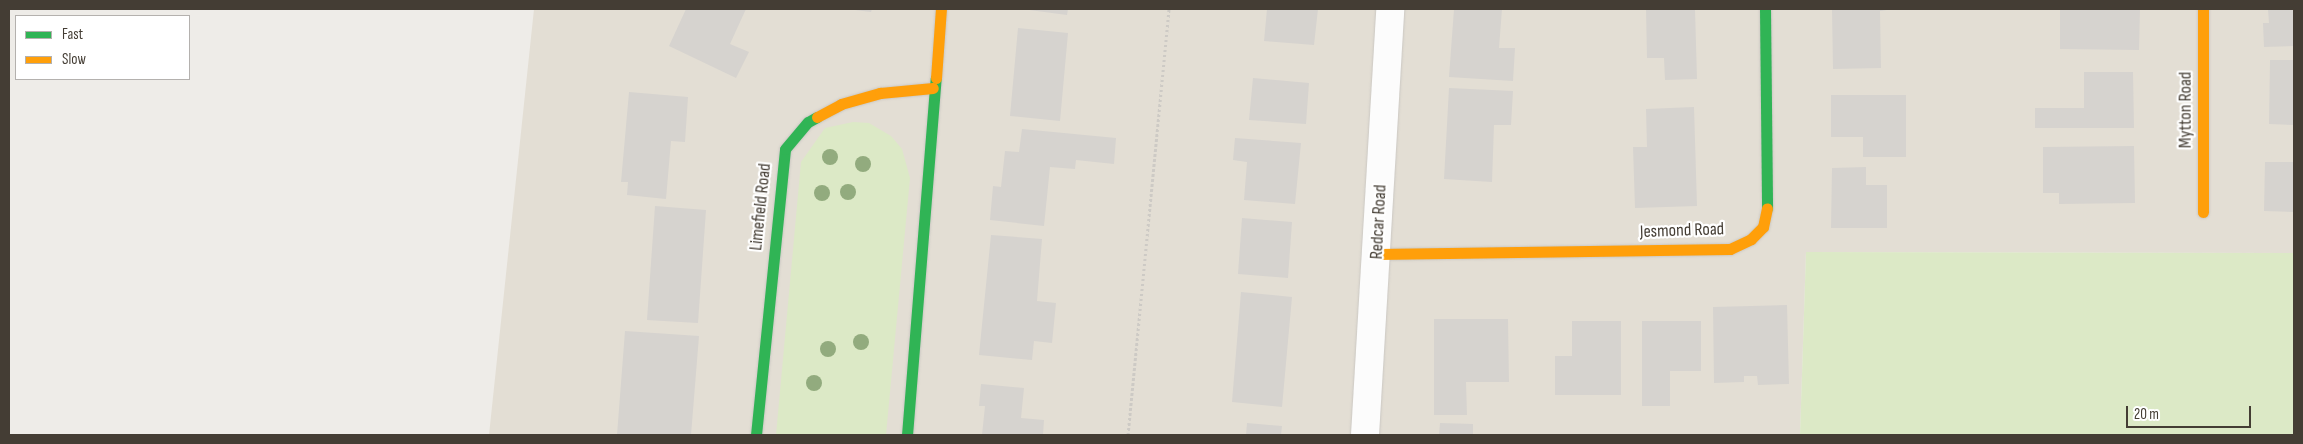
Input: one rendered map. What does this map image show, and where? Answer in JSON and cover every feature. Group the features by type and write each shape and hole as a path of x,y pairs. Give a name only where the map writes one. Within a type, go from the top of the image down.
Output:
{"street":[{"path":"907,435 933,88 941,9"},
{"name":"Redcar Road","path":"1365,435 1390,9"},
{"name":"Jesmond Road","path":"1377,254 1730,249 1751,239 1763,227 1767,207 1765,9"},
{"name":"Mytton Road","path":"2203,9 2203,212"},
{"name":"Limefield Road","path":"756,435 785,149 808,122 841,104 880,93 933,88"}],"path":[{"path":"1128,435 1169,9"}],"shaded area":[{"path":"534,9 2294,9 2294,253 1806,252 1800,435 489,435"}],"green space":[{"path":"853,122 869,123 891,136 902,149 910,178 886,435 776,435 801,162 825,128"},
{"path":"1806,252 2294,253 2294,435 1800,435"}],"building":[{"path":"686,9 746,9 730,44 749,52 736,78 669,46"},
{"path":"847,9 872,9 871,12"},
{"path":"1022,9 1068,9 1067,15"},
{"path":"1267,9 1318,9 1314,45 1264,41"},
{"path":"1454,9 1502,9 1499,48 1515,48 1513,81 1449,77"},
{"path":"1646,9 1695,9 1697,79 1665,80 1664,58 1647,58"},
{"path":"1832,9 1894,9 1880,11 1881,68 1833,69"},
{"path":"2060,9 2140,9 2139,50 2060,49"},
{"path":"2268,9 2294,9 2294,46 2264,47 2263,23 2269,23"},
{"path":"1018,28 1068,33 1060,121 1010,116"},
{"path":"2270,60 2294,60 2294,125 2269,124"},
{"path":"2084,72 2133,72 2134,128 2035,128 2035,108 2084,108"},
{"path":"1253,78 1309,83 1306,124 1249,120"},
{"path":"1449,88 1513,91 1511,125 1494,125 1492,182 1444,179"},
{"path":"629,92 688,97 685,142 671,141 666,199 627,195 628,182 621,182"},
{"path":"1831,95 1906,95 1906,157 1863,157 1863,137 1831,137"},
{"path":"1694,107 1697,206 1635,208 1633,147 1647,147 1646,109"},
{"path":"1022,129 1116,138 1114,164 1076,160 1075,169 1050,167 1044,226 990,220 993,186 1001,187 1005,151 1019,152"},
{"path":"1235,138 1301,143 1295,204 1244,200 1247,162 1233,160"},
{"path":"2134,146 2135,203 2059,204 2059,193 2043,193 2043,147"},
{"path":"2265,162 2294,162 2294,212 2264,211"},
{"path":"1866,167 1866,185 1887,185 1887,228 1831,228 1832,168"},
{"path":"655,206 706,210 698,323 647,320"},
{"path":"1242,218 1292,222 1288,278 1238,274"},
{"path":"991,235 1042,239 1037,301 1056,303 1052,343 1034,341 1032,360 979,355"},
{"path":"1241,292 1292,297 1282,407 1232,402"},
{"path":"1787,305 1789,384 1758,385 1757,376 1744,376 1744,382 1714,383 1713,307"},
{"path":"1434,319 1508,319 1509,382 1466,382 1467,415 1434,415"},
{"path":"1572,321 1621,321 1621,395 1555,395 1555,356 1572,356"},
{"path":"1642,321 1701,321 1701,371 1670,371 1670,406 1642,406"},
{"path":"625,331 699,336 691,435 617,435"},
{"path":"981,384 1024,388 1021,418 1044,420 1043,435 982,435 985,406 979,406"},
{"path":"1247,423 1282,426 1281,435 1246,435"},
{"path":"1440,423 1473,424 1473,435 1439,435"}],"traffic: fast":[{"path":"1765,9 1767,208"},
{"path":"907,435 936,78"},
{"path":"756,435 785,149 808,122 817,117"}],"traffic: slow":[{"path":"936,78 941,9"},
{"path":"2203,9 2203,212"},
{"path":"817,117 841,104 880,93 933,88"},
{"path":"1377,254 1730,249 1751,239 1763,227 1767,208"}]}
